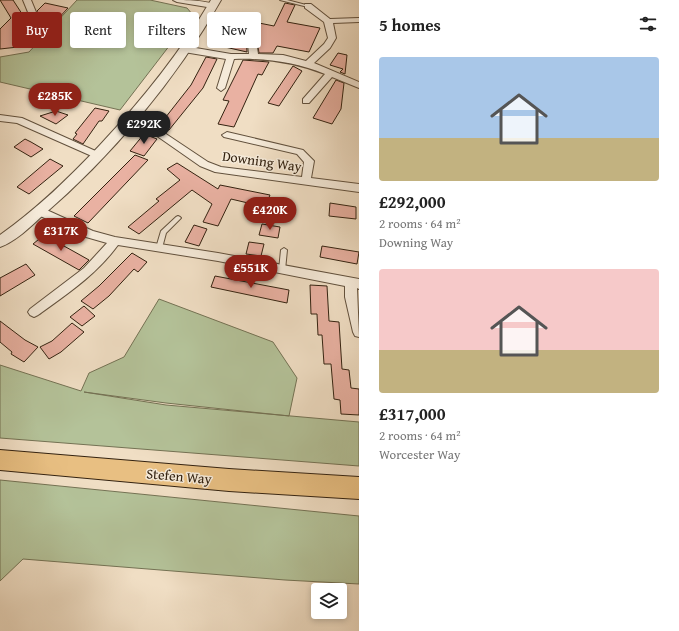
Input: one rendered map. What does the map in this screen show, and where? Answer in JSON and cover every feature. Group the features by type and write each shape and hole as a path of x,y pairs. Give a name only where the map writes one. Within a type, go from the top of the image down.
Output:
{"highway":[{"name":"Stefen Way","path":"0,460 229,480 359,488"}],"street":[{"path":"27,0 34,12"},
{"path":"0,242 40,211 79,174 126,123 164,77 214,3 177,0"},
{"path":"308,6 328,21 332,38 327,46 308,64"},
{"path":"309,18 319,14"},
{"path":"328,21 359,20"},
{"path":"253,48 254,56"},
{"path":"184,49 231,57 254,56 283,58 308,64 359,85"},
{"path":"221,88 231,57"},
{"path":"306,101 331,73"},
{"path":"0,118 19,120 97,155"},
{"name":"Downing Way","path":"126,123 160,134 173,141 204,164 219,170 359,188"},
{"path":"227,136 300,152 309,161 306,181"},
{"path":"40,211 90,234 115,241 355,283 351,297 359,332"},
{"path":"34,312 88,271 107,253 115,241"}],"lane":[{"path":"282,0 308,6"},
{"path":"160,248 163,232 178,218"},
{"path":"282,270 284,250"}],"green space":[{"path":"77,0 150,0 187,8 190,12 134,12 134,48 168,48 120,110 0,82 0,57 29,52 33,48 62,48 62,16"},
{"path":"159,299 273,342 297,378 289,416 359,422 359,466 0,438 0,365 81,391 89,373 124,357","holes":["84,392 166,403 280,415 166,405"]},
{"path":"0,480 359,516 359,584 285,580 23,559 0,581"}],"building":[{"path":"0,0 13,0 21,12 12,12 12,48 0,49 0,29 11,18"},
{"path":"45,3 68,8 62,14 62,12 37,11"},
{"path":"285,3 295,5 287,22 320,28 309,52 277,46 273,53 259,53 258,48 261,48 261,23 274,26"},
{"path":"229,48 247,48 247,52"},
{"path":"338,53 347,55 345,74 340,72 343,69 330,65"},
{"path":"206,57 217,59 203,88 169,130 158,127 191,85"},
{"path":"243,60 269,62 262,75 258,74 234,127 218,124 229,101 223,100"},
{"path":"293,66 302,71 279,106 268,103"},
{"path":"336,80 344,83 341,109 332,124 313,118"},
{"path":"95,108 109,111 102,121 99,121 83,144 73,139 77,134 75,133"},
{"path":"56,111 68,115 56,124 40,116"},
{"path":"144,134 157,139 144,156 130,151"},
{"path":"25,139 43,149 31,157 14,147"},
{"path":"135,155 148,160 88,223 74,216"},
{"path":"50,159 63,166 29,194 17,187"},
{"path":"177,163 218,189 220,185 270,195 265,207 231,199 218,226 203,222 212,204 192,190 139,234 128,227 159,201 156,199 180,180 167,169"},
{"path":"330,203 356,207 356,219 329,216"},
{"path":"262,224 280,227 278,238 259,235"},
{"path":"194,225 207,229 199,246 185,242"},
{"path":"44,235 89,260 79,270 33,244"},
{"path":"249,242 264,244 261,256 246,254"},
{"path":"322,246 359,252 357,264 320,257"},
{"path":"132,253 147,262 138,272 134,269 109,296 93,309 81,301 99,286"},
{"path":"26,264 35,275 0,296 0,278"},
{"path":"215,276 289,290 287,303 211,287"},
{"path":"310,285 327,286 329,321 339,322 342,369 349,370 351,388 359,389 359,415 341,414 340,400 334,399 331,364 324,364 322,335 318,335 317,314 311,314"},
{"path":"84,306 95,316 82,326 70,317"},
{"path":"0,321 25,340 38,347 24,362 11,354 12,352 0,342"},
{"path":"72,323 84,332 61,352 49,359 40,347 52,341"}]}
